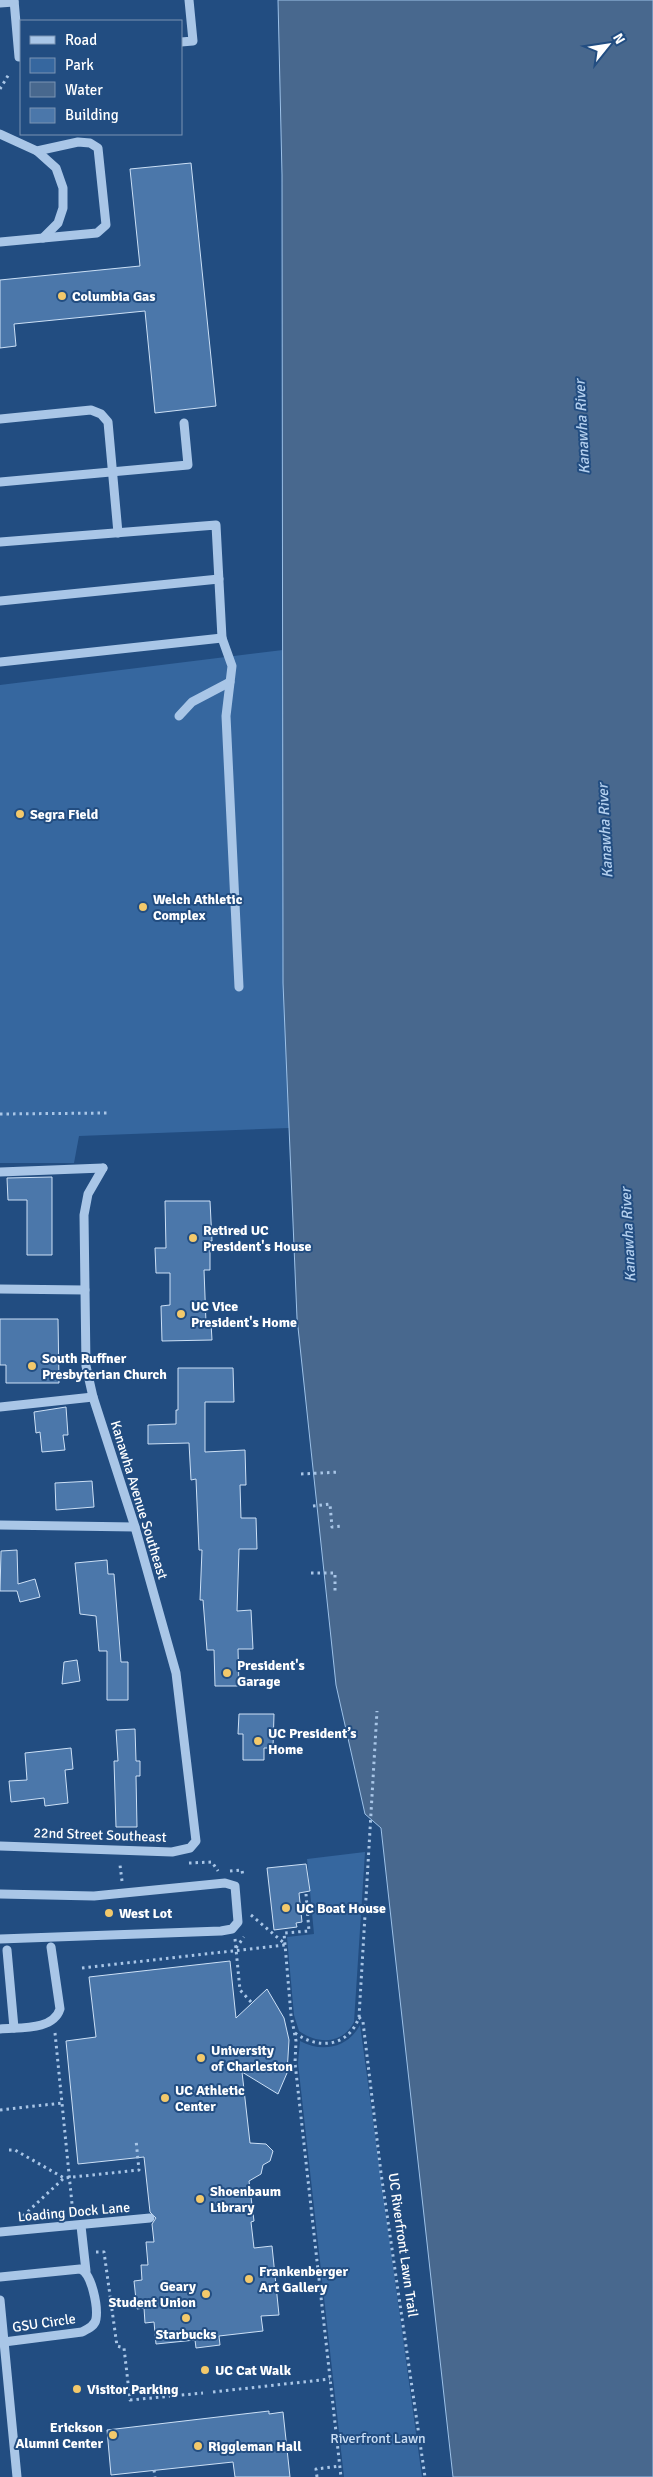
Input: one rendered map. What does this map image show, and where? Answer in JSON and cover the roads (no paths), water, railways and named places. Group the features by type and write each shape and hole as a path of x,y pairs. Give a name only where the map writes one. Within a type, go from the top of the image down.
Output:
{"street":[{"path":"182,42 193,41 189,0"},
{"path":"0,4 14,1 20,57"},
{"path":"0,134 19,141 37,151 56,168 63,188 63,208 58,223 43,238"},
{"path":"0,242 97,233 106,225 98,148 90,143 78,142 37,151"},
{"path":"0,419 91,410 108,422 118,533"},
{"path":"0,482 188,465 184,423"},
{"path":"0,542 216,525 222,638 232,666 226,716 239,988"},
{"path":"0,601 219,579"},
{"path":"0,662 222,638"},
{"path":"179,716 192,702 230,682"},
{"name":"Kanawha Avenue Southeast","path":"0,1172 103,1168 88,1194 84,1215 86,1366 93,1397 135,1527 176,1673 196,1841"},
{"path":"0,1289 85,1290"},
{"path":"0,1407 93,1397"},
{"path":"0,1525 135,1527"},
{"name":"22nd Street Southeast","path":"0,1846 172,1852 190,1848 196,1841"},
{"path":"0,1894 94,1896 225,1883 235,1886 238,1922 232,1929 221,1931 0,1940"},
{"path":"0,2029 45,2025 58,2015 60,2009 51,1947"},
{"path":"7,1950 14,2028"},
{"name":"Loading Dock Lane","path":"0,2232 150,2218"},
{"name":"GSU Circle","path":"4,2342 82,2332 91,2327 96,2320 91,2279 86,2271 80,2226"},
{"path":"0,2277 80,2269 86,2271"},
{"path":"0,2300 17,2477"}],"water":[{"name":"Kanawha River","path":"278,0 653,0 653,2477 453,2477 381,1828 365,1814 336,1685 297,1318 283,983 282,175"}],"place":[{"name":"Columbia Gas","path":"62,296"},
{"name":"Segra Field","path":"20,814"},
{"name":"Welch Athletic Complex","path":"143,907"},
{"name":"Retired UC President's House","path":"193,1238"},
{"name":"UC Vice President's Home","path":"181,1314"},
{"name":"South Ruffner Presbyterian Church","path":"32,1366"},
{"name":"President's Garage","path":"227,1673"},
{"name":"UC President’s Home","path":"258,1741"},
{"name":"UC Boat House","path":"286,1908"},
{"name":"West Lot","path":"109,1913"},
{"name":"University of Charleston","path":"201,2058"},
{"name":"UC Athletic Center","path":"165,2098"},
{"name":"Shoenbaum Library","path":"200,2199"},
{"name":"Frankenberger Art Gallery","path":"249,2279"},
{"name":"Geary Student Union","path":"206,2294"},
{"name":"Starbucks","path":"186,2318"},
{"name":"UC Cat Walk","path":"205,2370"},
{"name":"Visitor Parking","path":"77,2389"},
{"name":"Erickson Alumni Center","path":"113,2435"},
{"name":"Riggleman Hall","path":"198,2446"}],"park label":[{"name":"Riverfront Lawn","path":"378,2438"}]}
